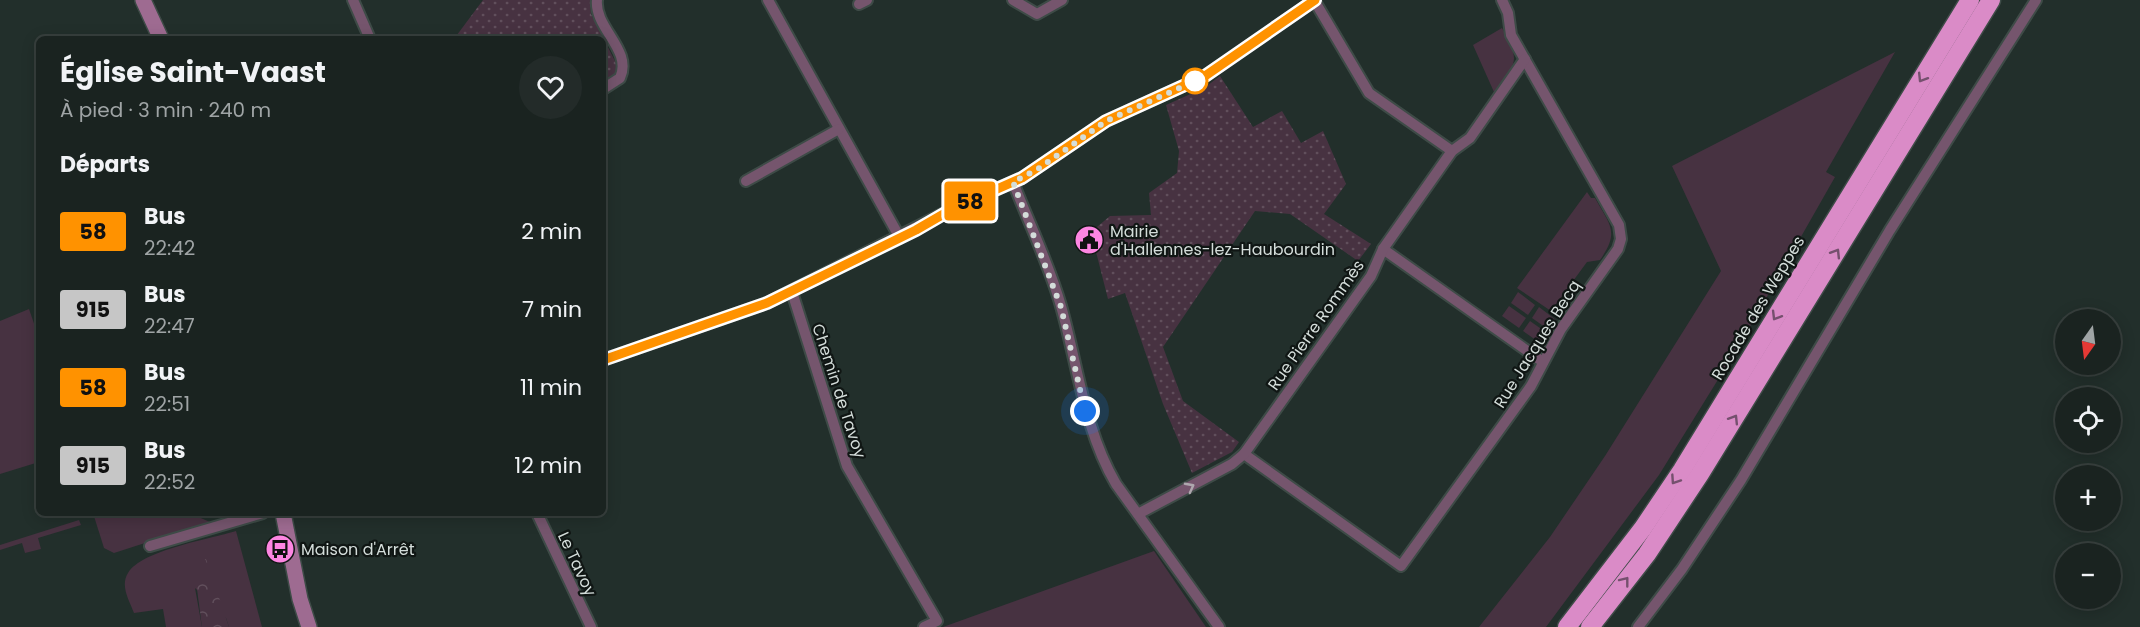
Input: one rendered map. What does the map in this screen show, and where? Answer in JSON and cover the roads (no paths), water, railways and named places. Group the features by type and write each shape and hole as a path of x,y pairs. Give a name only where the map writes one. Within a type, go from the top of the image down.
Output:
{"highway":[{"name":"Rocade des Weppes","path":"1567,627 1643,528 1682,470 1968,0"},
{"path":"1590,627 1647,554 1700,474 1991,0"},
{"path":"1940,83 1982,34 2005,0"}],"main road":[{"path":"143,0 161,36"},
{"path":"284,516 303,611 309,627"},
{"path":"295,568 318,627"}],"street":[{"path":"353,0 369,36"},
{"path":"597,0 598,13 622,62 620,78 606,87"},
{"path":"768,0 900,238"},
{"path":"1013,0 1037,14 1062,0"},
{"path":"606,359 757,307 792,292 954,208 1013,182 1038,169 1106,121 1205,76 1314,0 1370,93 1452,151"},
{"name":"Rue Jacques Becq","path":"1244,454 1401,566 1531,386 1561,329 1617,249 1621,234 1619,225 1509,32 1508,13 1502,0"},
{"path":"1638,627 1682,569 1741,480 1890,230 2036,0"},
{"name":"Rue Pierre Rommès","path":"1138,514 1232,464 1244,454 1371,276 1383,249 1452,151 1470,138 1525,59"},
{"path":"746,181 839,129"},
{"path":"1013,182 1061,307 1089,423 1111,475 1219,627"},
{"path":"1383,249 1543,362"},
{"name":"Chemin de Tavoy","path":"792,292 847,466 937,621 924,627"},
{"path":"150,546 253,516"},
{"name":"Le Tavoy","path":"538,516 591,627"}],"place":[{"name":"Mairie d'Hallennes-lez-Haubourdin","path":"1089,240"},
{"name":"Maison d'Arrêt","path":"280,549"}]}
